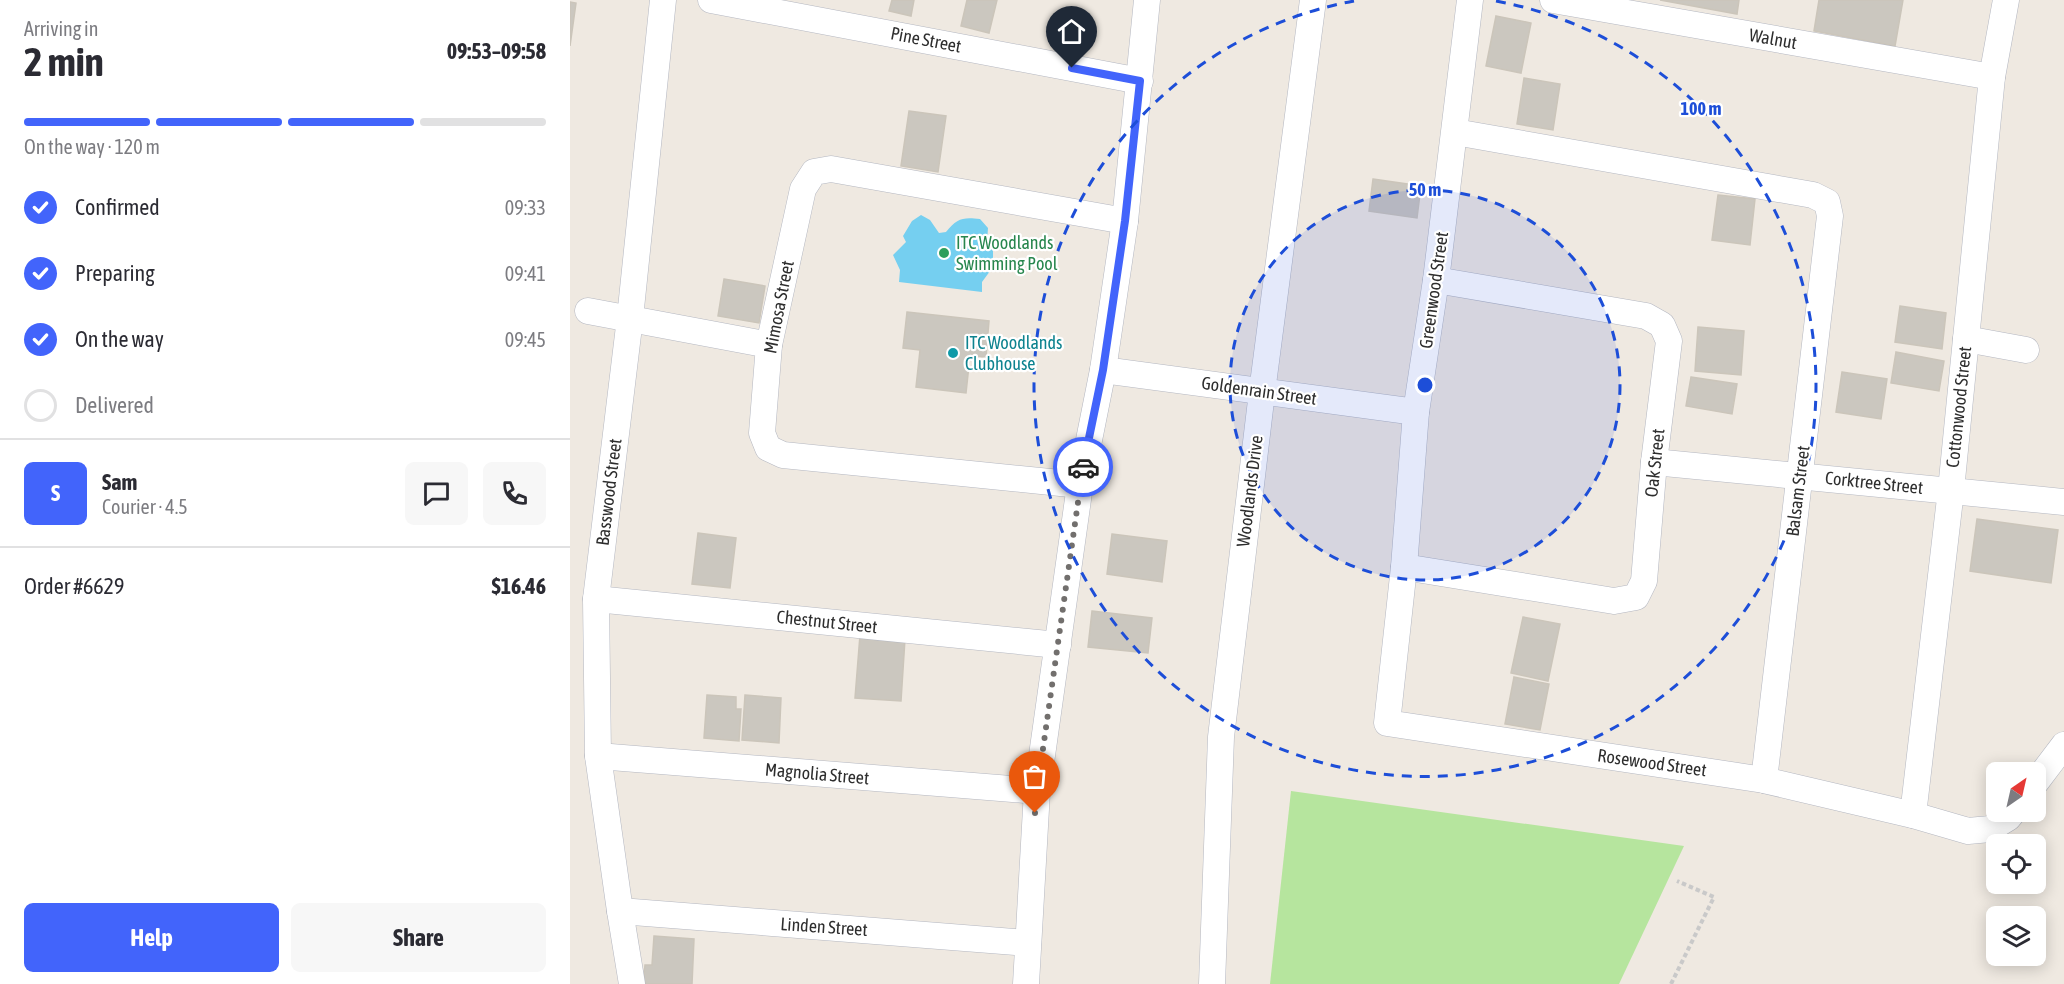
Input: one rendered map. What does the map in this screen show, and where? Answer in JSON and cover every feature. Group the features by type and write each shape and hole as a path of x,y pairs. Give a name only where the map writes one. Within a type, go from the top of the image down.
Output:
{"street":[{"name":"Basswood Street","path":"632,984 598,756 596,599 630,318 663,0"},
{"name":"Pine Street","path":"711,0 1140,81"},
{"path":"1026,984 1037,791 1080,485 1103,370 1125,221 1147,0"},
{"name":"Woodlands Drive","path":"1212,984 1221,737 1262,392 1314,0"},
{"name":"Greenwood Street","path":"1387,723 1404,567 1416,412 1436,280 1470,0"},
{"name":"Walnut","path":"1553,0 1992,77"},
{"name":"Cottonwood Street","path":"1913,815 1951,490 1992,77 2006,0"},
{"name":"Balsam Street","path":"1455,132 1813,195 1827,202 1830,216 1764,780"},
{"name":"Mimosa Street","path":"1080,485 783,455 768,448 762,433 769,345 803,189 814,172 831,169 1125,221"},
{"name":"Oak Street","path":"1404,567 1614,601 1636,597 1644,581 1654,462 1669,341 1662,325 1646,316 1436,280"},
{"path":"588,311 769,345"},
{"path":"1966,339 2026,350"},
{"name":"Goldenrain Street","path":"1103,370 1416,412"},
{"name":"Corktree Street","path":"1654,462 2064,502"},
{"name":"Chestnut Street","path":"596,599 1058,645"},
{"name":"Rosewood Street","path":"1387,723 1764,780 1913,815 1968,831 1990,829 2001,822"},
{"path":"2046,769 2064,745"},
{"name":"Magnolia Street","path":"598,756 1037,791"},
{"name":"Linden Street","path":"620,911 1028,942"}],"path":[{"path":"1671,984 1714,897 1677,881"}],"green space":[{"path":"1291,791 1684,846 1619,984 1270,984"}],"water":[{"name":"ITC Woodlands Swimming Pool","path":"921,215 930,220 939,233 946,232 957,221 969,218 980,219 988,228 987,242 993,251 993,267 982,282 982,292 899,282 900,270 893,255 906,242 903,236 912,221"}],"building":[{"path":"892,0 914,0 911,16 889,11"},
{"path":"967,0 997,0 989,33 961,26"},
{"path":"1660,0 1739,0 1737,14"},
{"path":"1819,0 1903,0 1895,46 1814,31"},
{"path":"570,2 576,3 570,46"},
{"path":"1496,16 1531,23 1521,73 1486,66"},
{"path":"1524,78 1560,84 1553,130 1517,124"},
{"path":"909,111 946,116 938,172 901,166"},
{"path":"1373,179 1421,186 1417,218 1369,211"},
{"path":"1718,195 1755,199 1750,245 1712,240"},
{"path":"724,279 765,286 759,323 718,316"},
{"path":"1900,306 1946,313 1942,349 1895,342"},
{"name":"ITC Woodlands Clubhouse","path":"907,312 989,321 986,357 970,356 966,393 916,387 920,350 903,348"},
{"path":"1698,327 1744,331 1741,375 1695,371"},
{"path":"1896,352 1944,361 1939,391 1891,383"},
{"path":"1842,372 1887,379 1881,419 1836,412"},
{"path":"1691,377 1737,384 1732,414 1686,406"},
{"path":"1977,519 2058,530 2051,583 1970,571"},
{"path":"698,533 736,538 730,588 692,584"},
{"path":"1112,534 1167,541 1162,582 1107,574"},
{"path":"1092,611 1152,618 1148,653 1088,647"},
{"path":"1523,617 1560,624 1548,681 1511,673"},
{"path":"860,635 905,639 901,701 855,698"},
{"path":"1514,677 1549,684 1540,730 1505,724"},
{"path":"707,695 736,697 736,709 741,709 739,741 704,738"},
{"path":"745,695 781,698 779,743 742,740"},
{"path":"654,936 694,939 692,984 643,984 645,965 652,965"}],"way so far":[{"path":"1035,813 1083,467"}],"place":[{"name":"ITC Woodlands Swimming Pool","path":"944,253"},
{"name":"ITC Woodlands Clubhouse","path":"953,353"}],"route":[{"path":"1072,68 1140,81 1125,221 1103,370 1083,467"}]}
